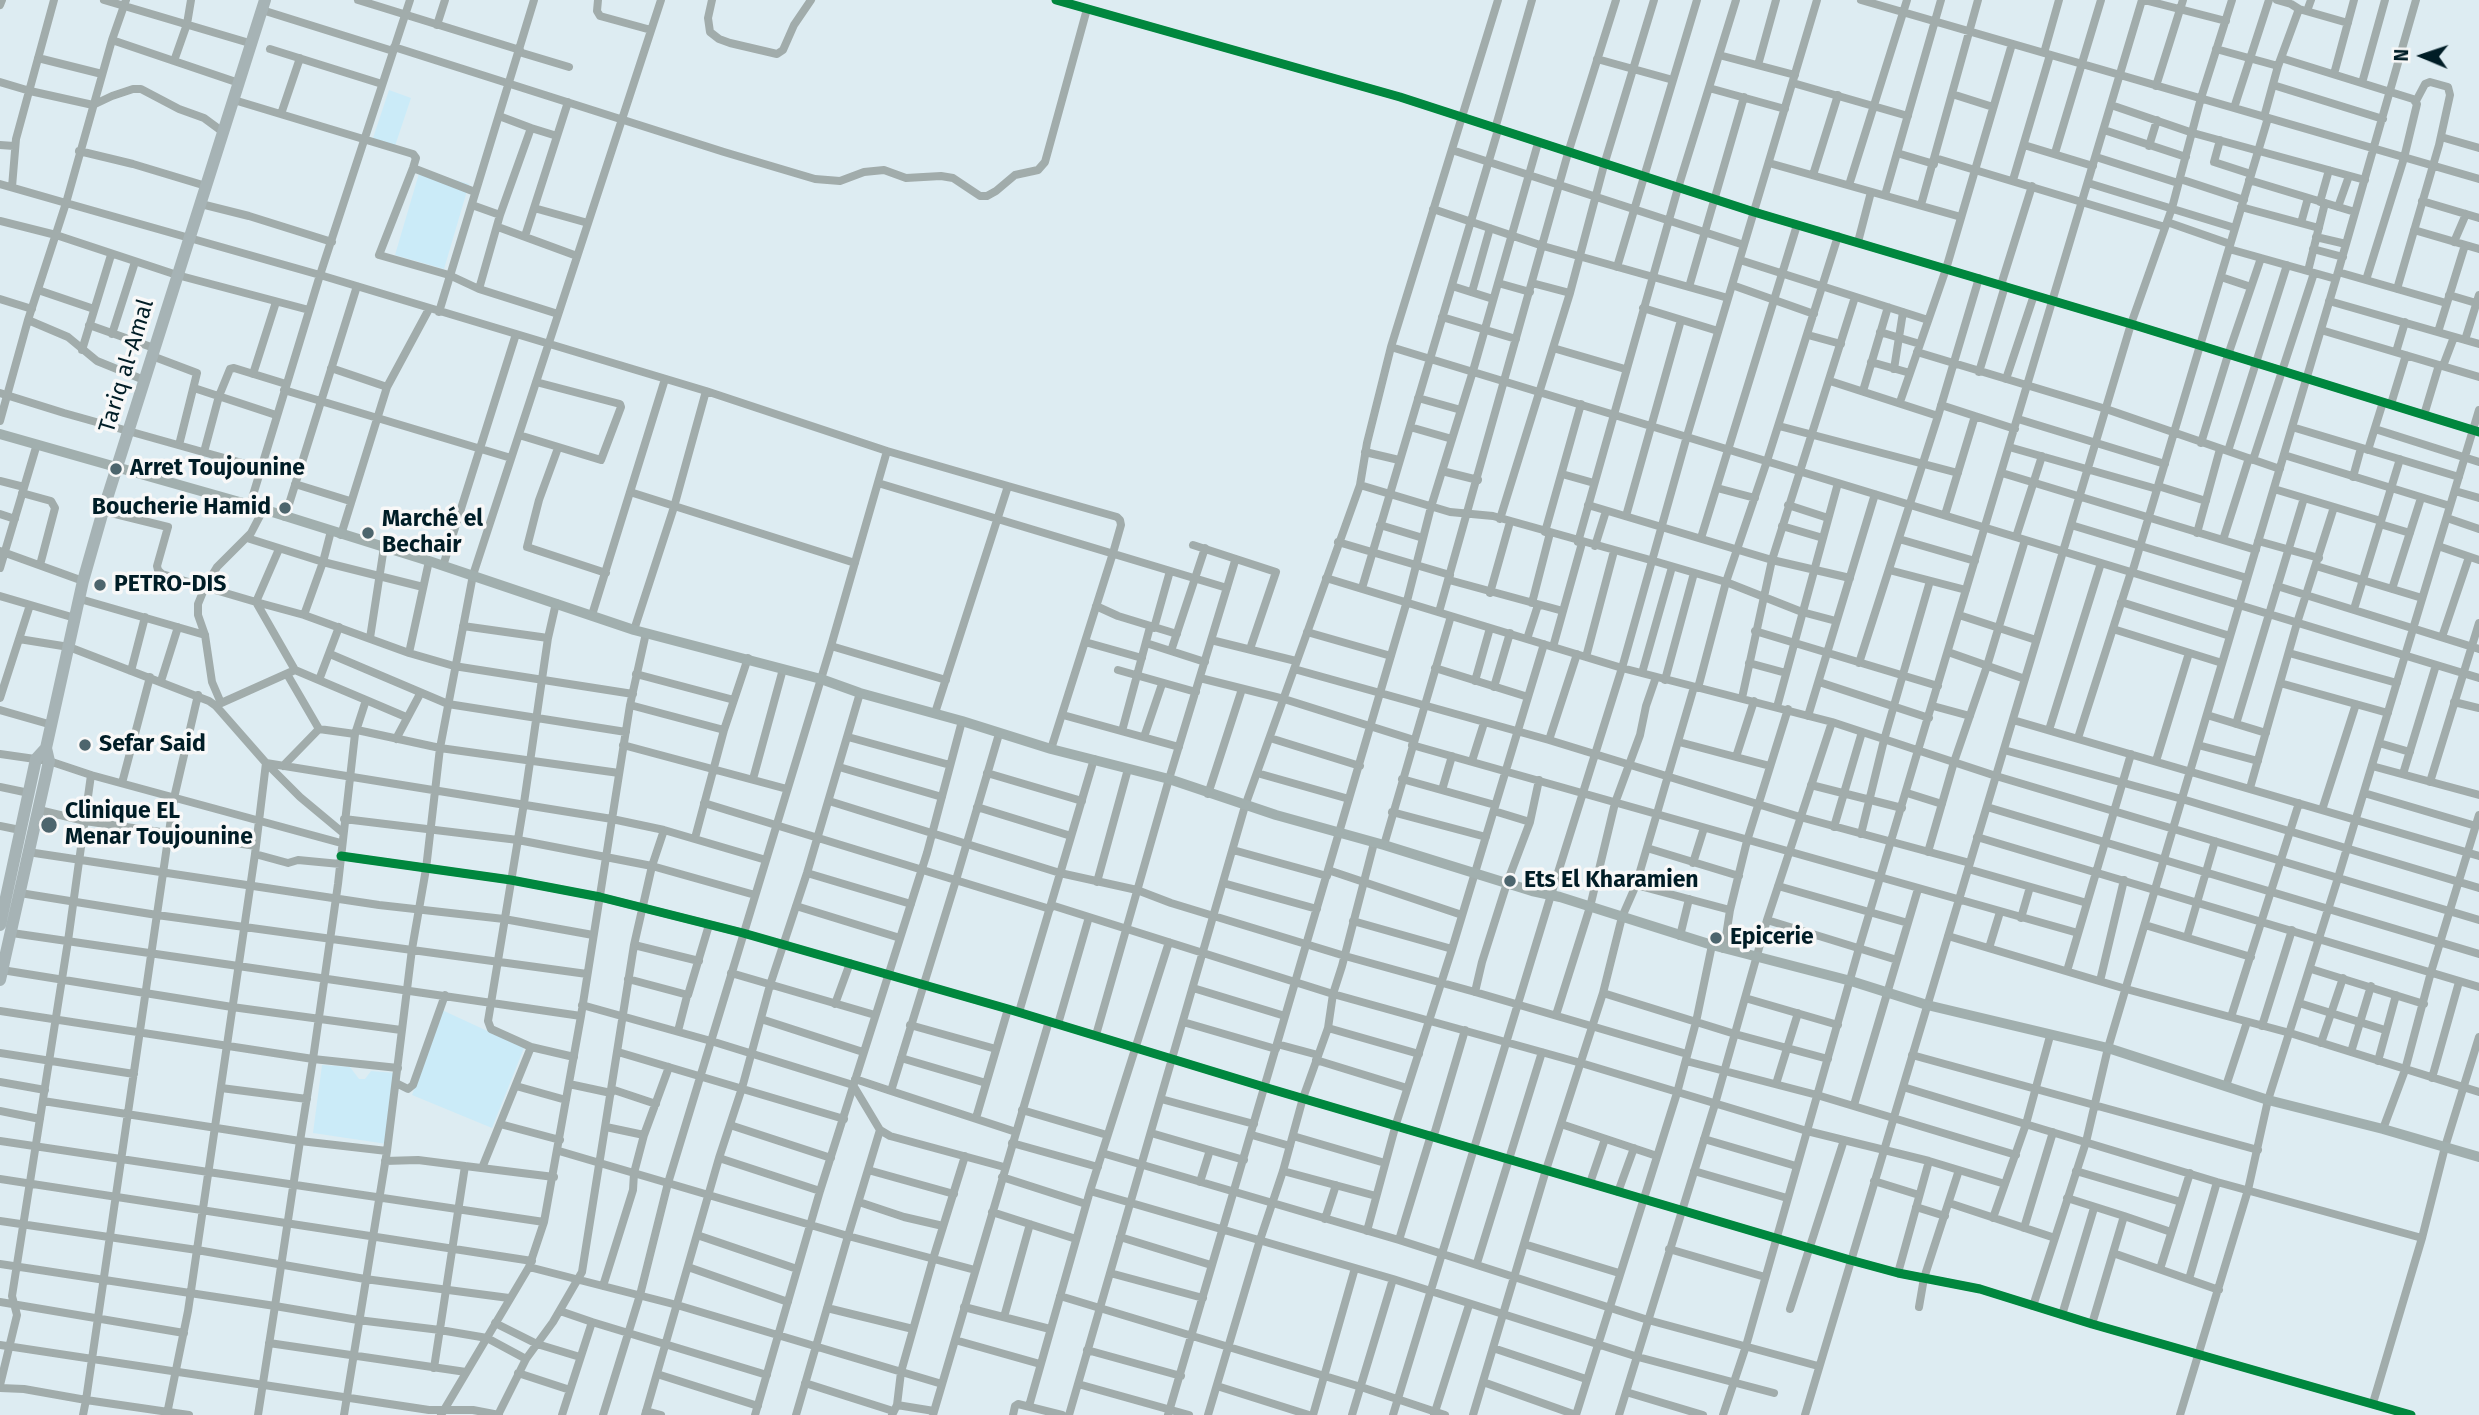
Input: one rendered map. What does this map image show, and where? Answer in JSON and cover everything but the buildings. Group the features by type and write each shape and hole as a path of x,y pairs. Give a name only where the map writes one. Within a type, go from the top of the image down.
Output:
{"highway":[{"name":"Tariq al-Amal","path":"0,925 29,793 52,725 83,581 103,511 264,5"},
{"name":"Tariq al-Amal","path":"1,975 39,810 43,756"}],"main road":[{"path":"0,434 250,505 646,633 748,658 1051,749 1169,779 1245,806 1551,895 1680,936 1851,981 1927,1005 2108,1048 2268,1100 2479,1157"}],"street":[{"path":"12,187 14,146 54,0"},
{"path":"104,0 125,3 246,42"},
{"path":"174,61 187,24 191,0"},
{"path":"358,0 569,67"},
{"path":"250,505 320,275 410,0"},
{"path":"437,25 445,0"},
{"path":"439,312 534,0"},
{"path":"598,0 597,11 600,16 651,30"},
{"path":"344,1415 387,1150 440,748 473,575 661,0"},
{"path":"712,0 708,18 710,32 730,43 777,54 783,50 794,25 811,0"},
{"path":"1056,0 1400,97 1715,200 2131,324 2476,431"},
{"path":"1069,1415 1245,806 1360,485 1365,452 1391,346 1497,0"},
{"path":"1362,588 1489,162 1532,0"},
{"path":"1439,612 1568,153 1616,0"},
{"path":"1500,519 1570,293 1604,165 1654,0"},
{"path":"1617,267 1697,0"},
{"path":"1553,647 1612,414 1736,0"},
{"path":"1758,65 1776,0"},
{"path":"1394,1415 1441,1252 1654,561 1687,436 1817,0"},
{"path":"1861,0 2479,179"},
{"path":"1849,185 1907,0"},
{"path":"1885,195 1941,0"},
{"path":"1921,205 1978,0"},
{"path":"2013,180 2059,0"},
{"path":"2055,153 2101,0"},
{"path":"1723,1415 1746,1346 1859,948 2143,0 2225,21"},
{"path":"2156,86 2183,0"},
{"path":"1805,1415 2131,324 2172,208 2201,98 2232,0"},
{"path":"2234,108 2269,0"},
{"path":"2277,0 2348,23"},
{"path":"2078,738 2140,547 2230,247 2280,62 2303,10 2311,0"},
{"path":"2334,74 2354,0"},
{"path":"2362,83 2385,0"},
{"path":"2032,1306 2085,1142 2108,1048 2343,257 2416,0"},
{"path":"0,421 4,394 66,203 79,151 125,3"},
{"path":"264,5 394,49 815,179 840,181 864,172 884,170 906,178 953,178 981,196 996,191 1016,175 1038,170 1045,162 1087,9"},
{"path":"112,40 239,83"},
{"path":"1900,402 1946,269 2012,44"},
{"path":"2216,48 2251,58 2334,74 2416,102"},
{"path":"270,49 382,84"},
{"path":"1719,55 1758,65 1838,96 1908,116"},
{"path":"38,58 102,74"},
{"path":"281,114 300,58"},
{"path":"1597,59 1673,80"},
{"path":"0,82 93,105 138,88 179,109 204,118 223,132"},
{"path":"2367,280 2404,158 2417,109 2416,102 2425,84 2430,82 2448,87 2450,95 2441,136 2397,289"},
{"path":"2273,85 2383,119"},
{"path":"1709,88 1786,109"},
{"path":"1952,94 1993,107"},
{"path":"1813,175 1838,96"},
{"path":"1689,287 1744,97"},
{"path":"234,100 413,154 416,158 413,168 379,254 449,275 479,289 558,314"},
{"path":"525,236 568,102"},
{"path":"2111,105 2220,140 2365,180"},
{"path":"499,116 558,136"},
{"path":"2149,146 2157,120"},
{"path":"479,289 500,215 531,128"},
{"path":"2104,130 2186,157"},
{"path":"2441,136 2479,148"},
{"path":"2220,140 2214,162 2308,198 2355,212"},
{"path":"1169,1412 1360,766 1431,507 1473,372 1538,143"},
{"path":"0,145 14,146"},
{"path":"2024,145 2179,181 2301,223 2333,241 2346,244"},
{"path":"1452,150 1744,245"},
{"path":"79,151 206,186"},
{"path":"1897,153 1975,169 2166,224 2261,258 2311,272 2367,280 2448,299 2478,299 2465,340"},
{"path":"1769,163 1961,217"},
{"path":"413,168 475,192"},
{"path":"2223,540 2281,372 2311,272 2329,170"},
{"path":"2338,207 2349,176"},
{"path":"2088,183 2235,228"},
{"path":"0,184 357,286 706,391 887,451 1117,517 1121,525 1051,749"},
{"path":"1979,372 2032,186"},
{"path":"1858,242 1871,191"},
{"path":"2301,223 2308,198"},
{"path":"2422,201 2466,214 2478,214"},
{"path":"201,204 332,242"},
{"path":"472,205 500,215"},
{"path":"534,208 588,223"},
{"path":"1433,209 1543,246 1728,299"},
{"path":"2454,242 2466,214"},
{"path":"0,221 56,235 177,275 309,310"},
{"path":"1701,538 1797,225"},
{"path":"498,227 578,256"},
{"path":"1472,292 1490,228"},
{"path":"2414,230 2479,249"},
{"path":"1473,1415 1546,1170 1603,993 1622,917 1636,885 1726,582 1779,426 1838,236"},
{"path":"2330,253 2333,241"},
{"path":"2438,332 2465,245"},
{"path":"2313,249 2343,257"},
{"path":"82,350 111,255"},
{"path":"2201,443 2261,258"},
{"path":"1740,260 1928,320"},
{"path":"112,334 135,262"},
{"path":"2197,533 2287,265"},
{"path":"2221,277 2251,287"},
{"path":"1859,663 1955,365 1979,278"},
{"path":"1498,283 1570,293"},
{"path":"1732,285 1773,302 1814,314"},
{"path":"285,517 357,286"},
{"path":"1452,286 1493,299"},
{"path":"38,290 94,309"},
{"path":"2006,379 2034,295"},
{"path":"1742,698 1772,560 1855,296"},
{"path":"0,299 32,309"},
{"path":"2329,301 2479,344"},
{"path":"253,374 276,302"},
{"path":"1863,391 1888,307"},
{"path":"1643,308 1718,331"},
{"path":"304,615 323,562 350,502 387,387 429,309"},
{"path":"1894,369 1903,312"},
{"path":"1442,317 1517,339"},
{"path":"28,320 68,337 97,360 144,380"},
{"path":"1626,516 1681,320"},
{"path":"2396,352 2405,322"},
{"path":"89,325 197,373 179,445"},
{"path":"2320,330 2479,377"},
{"path":"1880,332 1899,338 1955,365 2106,409 2280,468"},
{"path":"443,566 516,334"},
{"path":"1808,335 1841,344"},
{"path":"2424,415 2454,337"},
{"path":"1391,346 2479,678"},
{"path":"1553,348 1625,369"},
{"path":"2353,477 2406,355"},
{"path":"1871,362 1910,373"},
{"path":"204,452 219,396 230,369 233,368 321,401 511,458"},
{"path":"331,368 387,387"},
{"path":"592,615 665,379"},
{"path":"1830,382 1938,416"},
{"path":"519,435 599,460 604,459 621,405 536,383"},
{"path":"194,388 276,415"},
{"path":"634,629 674,507 706,391"},
{"path":"4,394 128,432 260,467"},
{"path":"1418,398 1461,410"},
{"path":"1527,639 1548,533 1581,404"},
{"path":"1941,405 1975,416 2096,442 2165,464"},
{"path":"2180,1415 2248,1190 2268,1100 2311,969 2446,518 2476,431 2479,410"},
{"path":"1945,515 1975,416"},
{"path":"1779,426 1958,473"},
{"path":"1409,427 1452,439"},
{"path":"2292,427 2459,477"},
{"path":"2375,429 2479,462"},
{"path":"0,568 2,552 15,519 37,444"},
{"path":"2009,447 2206,501"},
{"path":"558,448 539,500 527,547 606,573"},
{"path":"603,1415 640,1295 668,1183 831,646 887,451"},
{"path":"1365,452 1399,460"},
{"path":"2284,455 2450,506"},
{"path":"2015,537 2042,456"},
{"path":"2354,609 2400,459"},
{"path":"1442,471 1478,480"},
{"path":"2001,473 2223,540 2288,550 2363,580 2422,598"},
{"path":"1562,474 1594,483"},
{"path":"0,481 51,501 55,508 40,565"},
{"path":"878,483 1227,588"},
{"path":"1777,707 1838,483"},
{"path":"295,484 350,502"},
{"path":"1360,485 1431,507 1485,515 1654,561 1726,582 1802,612 1836,621"},
{"path":"935,713 1008,486"},
{"path":"1717,488 1755,498"},
{"path":"2274,489 2410,533"},
{"path":"2455,491 2479,498"},
{"path":"630,492 855,563"},
{"path":"1808,716 1875,494"},
{"path":"2236,724 2304,498"},
{"path":"2392,589 2421,498"},
{"path":"1588,505 1772,560 1850,578"},
{"path":"1788,505 1828,518"},
{"path":"2250,788 2297,623 2334,507"},
{"path":"263,510 247,538 217,567 198,604 212,682 219,704 266,763 300,797 342,832"},
{"path":"103,511 168,527 157,566 162,574 304,615 409,653 454,666 633,694"},
{"path":"1595,546 1606,511"},
{"path":"0,514 15,519"},
{"path":"2446,518 2479,529"},
{"path":"1490,593 1510,522"},
{"path":"1380,525 1423,538"},
{"path":"2071,525 2247,578"},
{"path":"1782,526 1823,538"},
{"path":"247,538 323,562 423,587"},
{"path":"1899,539 1975,561"},
{"path":"1928,852 2025,540"},
{"path":"1338,542 1417,565 1490,593 1563,611"},
{"path":"1193,545 1235,561 1276,572 1250,649"},
{"path":"2438,546 2479,560"},
{"path":"370,638 384,547"},
{"path":"1171,651 1205,548"},
{"path":"256,602 279,549"},
{"path":"1549,740 1582,656 1614,551"},
{"path":"2,552 83,581"},
{"path":"2442,636 2469,557"},
{"path":"409,653 429,561"},
{"path":"1096,1035 1235,561"},
{"path":"2049,730 2101,563"},
{"path":"1642,673 1672,567"},
{"path":"1122,731 1146,643 1170,570"},
{"path":"1889,570 1966,590"},
{"path":"1665,680 1694,573"},
{"path":"1326,578 1622,668 1832,722 1996,776 2479,920"},
{"path":"1861,834 1884,740 1930,581"},
{"path":"2277,586 2475,647"},
{"path":"0,596 75,618"},
{"path":"80,599 205,635"},
{"path":"256,602 319,729"},
{"path":"556,603 548,638 488,1027 505,1038 574,1057"},
{"path":"2121,603 2230,636"},
{"path":"0,698 30,605"},
{"path":"1097,606 1177,634"},
{"path":"1959,615 2036,640"},
{"path":"1208,1415 1303,1098 1328,1028 1333,994 1364,881 1392,812 1451,616"},
{"path":"131,671 145,617"},
{"path":"2430,782 2463,673 2475,647 2479,623"},
{"path":"463,626 548,638"},
{"path":"161,681 178,627"},
{"path":"319,680 339,627"},
{"path":"1475,681 1490,628"},
{"path":"2113,629 2222,663"},
{"path":"1755,631 1938,686"},
{"path":"1307,632 1391,656"},
{"path":"442,1413 531,1264 544,1222 581,1016 630,705 646,633"},
{"path":"1494,687 1510,634"},
{"path":"19,639 69,647 219,704 291,672 319,680 406,717"},
{"path":"1211,639 1250,649 1380,694 1549,740 1758,805 1928,852 2030,887 2087,903"},
{"path":"1085,642 1142,658"},
{"path":"1146,643 1205,662"},
{"path":"1367,1231 1396,1124 1544,644"},
{"path":"831,646 946,680"},
{"path":"1948,652 2025,679"},
{"path":"2157,761 2189,653"},
{"path":"2289,653 2397,683"},
{"path":"330,654 448,704 626,732"},
{"path":"695,838 724,730 748,658"},
{"path":"1749,663 1786,673"},
{"path":"2403,774 2436,665"},
{"path":"1435,668 1528,697"},
{"path":"753,779 783,669"},
{"path":"1118,670 1196,692"},
{"path":"636,674 734,700"},
{"path":"122,783 150,677"},
{"path":"1556,1015 1590,907 1615,803 1656,677"},
{"path":"1200,678 1284,699 1452,756 2078,933"},
{"path":"1819,682 1929,718"},
{"path":"2280,683 2388,713"},
{"path":"1144,737 1162,684"},
{"path":"1208,794 1242,689"},
{"path":"661,1415 645,1413 770,985 818,838 860,693"},
{"path":"396,739 420,694"},
{"path":"83,1415 174,798 198,695"},
{"path":"258,1415 331,937 356,732 366,700"},
{"path":"1736,757 1754,701"},
{"path":"2455,702 2479,708"},
{"path":"2322,810 2356,704"},
{"path":"630,705 724,730"},
{"path":"1933,706 1970,716"},
{"path":"1724,948 1730,910 1747,841 1788,709"},
{"path":"0,710 52,725"},
{"path":"1063,715 1179,747"},
{"path":"2207,715 2266,733"},
{"path":"2013,719 2479,856"},
{"path":"657,1374 756,1410 820,1191 922,869 962,721"},
{"path":"1619,1415 1725,1071 1767,920 1832,722"},
{"path":"1472,761 1484,723"},
{"path":"319,729 356,732 440,748 619,773"},
{"path":"284,766 319,729"},
{"path":"1834,827 1862,732"},
{"path":"891,1091 999,734"},
{"path":"848,737 950,765"},
{"path":"1270,738 1360,766"},
{"path":"1679,742 1770,765"},
{"path":"2379,743 2410,752"},
{"path":"624,745 788,789"},
{"path":"2198,746 2258,761"},
{"path":"2004,750 2182,799 2479,888"},
{"path":"0,754 43,756 91,775 341,843"},
{"path":"2067,971 2131,754"},
{"path":"1442,790 1452,756"},
{"path":"1019,1012 1094,759"},
{"path":"266,763 612,818 695,838 766,860"},
{"path":"168,1413 191,1293 266,763"},
{"path":"2372,766 2479,795"},
{"path":"839,767 942,797"},
{"path":"1097,882 1128,769"},
{"path":"987,773 1082,801"},
{"path":"1258,773 1349,799"},
{"path":"91,775 74,902 12,1296 12,1304 18,1310 4,1346 0,1387 189,1415"},
{"path":"1402,779 1442,790 1530,822"},
{"path":"1475,992 1507,883 1530,822 1539,780"},
{"path":"1811,785 1902,808"},
{"path":"0,787 29,793"},
{"path":"1907,793 1941,804"},
{"path":"2364,793 2476,826"},
{"path":"829,801 1060,873 1137,890 1345,956 1592,1026 1725,1071 1854,1105 2016,1155"},
{"path":"704,803 957,880 1089,916 1333,994 1581,1063 1807,1131 1929,1161 2005,1184"},
{"path":"2231,1017 2299,803"},
{"path":"977,807 1071,836"},
{"path":"1987,807 2479,954"},
{"path":"39,810 85,821 169,832 255,850 288,863 298,859 340,860 511,880 600,897 743,933 888,973 1850,1260 1898,1273 1980,1289 2092,1324 2412,1415"},
{"path":"1392,812 1486,837"},
{"path":"2383,1129 2404,1070 2479,815"},
{"path":"344,819 518,841 606,857 652,866 755,895"},
{"path":"0,826 20,830"},
{"path":"1693,863 1704,828"},
{"path":"4,1346 346,1398 427,1413 460,1409 499,1415 526,1359 560,1311 582,1272 634,945 652,866 664,830"},
{"path":"1977,838 2263,921 2479,988"},
{"path":"2187,937 2215,841"},
{"path":"1647,848 1739,876"},
{"path":"1233,850 1364,881 1462,915"},
{"path":"28,852 418,910 504,919 593,935"},
{"path":"807,873 911,904"},
{"path":"2100,981 2124,880"},
{"path":"1223,883 1317,909"},
{"path":"1636,885 1730,910"},
{"path":"1778,886 1908,923"},
{"path":"2021,918 2030,887"},
{"path":"1854,1105 1918,889"},
{"path":"20,893 157,915 587,974"},
{"path":"1680,936 1689,899"},
{"path":"796,906 900,938"},
{"path":"1989,948 2000,912"},
{"path":"1058,1024 1089,916"},
{"path":"1767,920 1897,960"},
{"path":"1353,921 1452,949"},
{"path":"678,1031 709,925"},
{"path":"2145,925 2251,957"},
{"path":"2262,1026 2292,930"},
{"path":"12,933 581,1016"},
{"path":"1948,936 2126,989 2290,1033 2479,1092"},
{"path":"1029,1406 1086,1204 1169,942"},
{"path":"634,945 699,961"},
{"path":"1483,1382 1576,1415 1677,1093 1696,1022 1712,945"},
{"path":"835,1004 850,962"},
{"path":"2311,969 2424,1004"},
{"path":"731,973 875,1015"},
{"path":"1,975 61,980 401,1030"},
{"path":"2321,1043 2343,978"},
{"path":"628,979 687,996"},
{"path":"2432,1078 2459,982"},
{"path":"2351,1052 2371,986"},
{"path":"1193,988 1285,1016"},
{"path":"1603,993 1735,1034 1828,1059"},
{"path":"396,1083 408,1089 413,1085 445,995"},
{"path":"2378,1061 2396,995"},
{"path":"1745,998 1838,1025"},
{"path":"2299,1003 2385,1030"},
{"path":"582,1005 891,1091 1016,1132"},
{"path":"976,1118 1009,1009"},
{"path":"0,1011 227,1047 398,1068"},
{"path":"1776,1084 1798,1013"},
{"path":"761,1019 863,1052"},
{"path":"805,1383 894,1410 934,1413 1049,1021"},
{"path":"1183,1022 1277,1046 1407,1088"},
{"path":"2226,1086 2247,1022"},
{"path":"910,1025 996,1049"},
{"path":"1328,1028 1419,1054"},
{"path":"1399,1240 1465,1030"},
{"path":"1993,1218 2026,1124 2050,1036"},
{"path":"2373,1403 2422,1238 2445,1147 2476,1057 2479,1037"},
{"path":"482,1168 531,1047"},
{"path":"618,1052 844,1119"},
{"path":"1477,1264 1542,1052"},
{"path":"0,1053 134,1074"},
{"path":"1912,1055 2258,1150"},
{"path":"901,1058 986,1083"},
{"path":"603,1286 633,1190 634,1173 644,1135 669,1067"},
{"path":"0,1082 45,1090"},
{"path":"854,1082 880,1130 897,1138 965,1156 1086,1204"},
{"path":"569,1084 611,1091 656,1104"},
{"path":"516,1086 566,1100"},
{"path":"1903,1087 2217,1182 2422,1238"},
{"path":"221,1088 307,1099"},
{"path":"1161,1099 1255,1124"},
{"path":"43,1101 215,1129 387,1150"},
{"path":"1022,1110 1107,1135"},
{"path":"0,1111 40,1119"},
{"path":"500,1124 560,1140"},
{"path":"1561,1124 1657,1156"},
{"path":"730,1125 831,1158"},
{"path":"606,1127 644,1135"},
{"path":"796,1415 880,1130"},
{"path":"2024,1228 2053,1132"},
{"path":"1150,1133 1244,1160"},
{"path":"1252,1135 1290,1146"},
{"path":"1293,1136 1385,1163"},
{"path":"1590,1183 1605,1139"},
{"path":"1704,1139 1796,1166"},
{"path":"1790,1309 1844,1140"},
{"path":"0,1141 544,1222"},
{"path":"1012,1143 1098,1167"},
{"path":"1618,1192 1633,1149"},
{"path":"1200,1182 1210,1150"},
{"path":"558,1151 848,1236 975,1270"},
{"path":"1102,1153 1441,1252 1648,1320 1818,1366"},
{"path":"894,1410 913,1329 965,1156"},
{"path":"719,1158 820,1191"},
{"path":"385,1161 418,1160 554,1177"},
{"path":"1898,1273 1929,1161"},
{"path":"434,1367 465,1166"},
{"path":"868,1170 954,1194"},
{"path":"1919,1307 1924,1278 1959,1170"},
{"path":"1283,1171 1376,1196"},
{"path":"1694,1171 1787,1198"},
{"path":"2076,1171 2181,1202"},
{"path":"2160,1269 2190,1174"},
{"path":"0,1179 531,1264 578,1280 677,1305 942,1384"},
{"path":"1874,1181 1919,1195"},
{"path":"2189,1279 2217,1182"},
{"path":"1325,1219 1336,1185"},
{"path":"1090,1191 1393,1279 1637,1357 1774,1392"},
{"path":"2067,1198 2171,1232"},
{"path":"859,1202 943,1226"},
{"path":"1949,1203 2055,1238"},
{"path":"1916,1207 1945,1216"},
{"path":"2062,1315 2094,1208"},
{"path":"992,1212 1076,1238"},
{"path":"2092,1324 2124,1216"},
{"path":"0,1221 197,1250 365,1279 509,1298"},
{"path":"1003,1317 1030,1224"},
{"path":"697,1235 797,1269"},
{"path":"1120,1237 1212,1265"},
{"path":"1524,1244 1619,1273"},
{"path":"1669,1249 1765,1277"},
{"path":"2113,1253 2219,1290"},
{"path":"0,1264 358,1321 440,1329 487,1338 526,1359"},
{"path":"688,1268 788,1302"},
{"path":"1217,1386 1311,1415 1355,1268"},
{"path":"1110,1273 1203,1298"},
{"path":"1352,1415 1393,1279"},
{"path":"1060,1296 1398,1398 1445,1415"},
{"path":"0,1302 184,1333"},
{"path":"1434,1413 1469,1305"},
{"path":"964,1307 1051,1329"},
{"path":"827,1308 913,1329"},
{"path":"560,1311 767,1375"},
{"path":"495,1322 537,1344 580,1357"},
{"path":"562,1415 592,1322"},
{"path":"955,1340 1040,1364"},
{"path":"269,1343 466,1372"},
{"path":"1493,1348 1586,1379"},
{"path":"1087,1350 1181,1376"},
{"path":"518,1373 570,1390"},
{"path":"1078,1384 1169,1412 1189,1415"},
{"path":"1626,1392 1703,1415"},
{"path":"1013,1415 1016,1404 1062,1415"}],"shaded area":[{"path":"389,90 411,98 395,146 372,141"},
{"path":"420,170 469,184 444,269 395,255"},
{"path":"442,1010 524,1048 492,1128 412,1095"},
{"path":"322,1065 350,1067 359,1079 365,1079 371,1071 396,1073 387,1144 313,1133"}],"cycle path":[{"path":"1056,0 1400,97 1754,212 2131,324 2479,432"},
{"path":"341,856 511,880 600,897 743,933 1008,1009 1850,1260 1898,1273 1980,1289 2092,1324 2411,1415"}],"place":[{"name":"Arret Toujounine","path":"116,469"},
{"name":"Boucherie Hamid","path":"285,508"},
{"name":"Marché el Bechair","path":"368,533"},
{"name":"PETRO-DIS","path":"100,585"},
{"name":"Sefar Said","path":"85,745"},
{"name":"Clinique EL Menar Toujounine","path":"49,825"},
{"name":"Ets El Kharamien","path":"1510,881"},
{"name":"Epicerie","path":"1716,938"}]}
